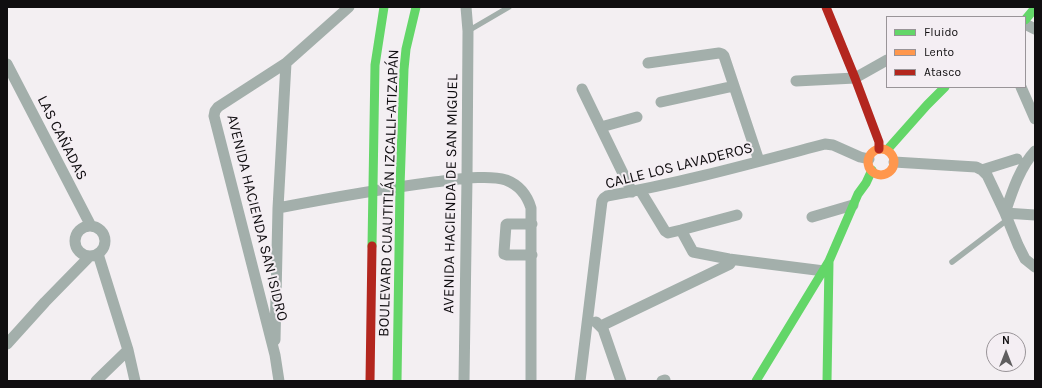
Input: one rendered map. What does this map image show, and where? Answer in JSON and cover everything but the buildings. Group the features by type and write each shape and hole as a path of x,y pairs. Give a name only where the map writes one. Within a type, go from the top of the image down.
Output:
{"main road":[{"name":"BOULEVARD CUAUTITLÁN IZCALLI-ATIZAPÁN","path":"370,381 375,65 384,7"},
{"name":"BOULEVARD CUAUTITLÁN IZCALLI-ATIZAPÁN","path":"397,381 400,187 404,70 406,49 416,7"},
{"path":"826,7 879,142 888,153 892,168 887,173 880,175 874,172 868,163 873,153 888,153"},
{"path":"1026,19 1035,8"},
{"path":"888,153 895,142 944,88"},
{"path":"756,381 825,273 858,194 874,172"},
{"path":"825,273 827,381"}],"street":[{"name":"AVENIDA HACIENDA SAN ISIDRO","path":"279,381 275,355 214,116 218,107 286,63 349,7"},
{"name":"AVENIDA HACIENDA DE SAN MIGUEL","path":"464,381 468,178 468,32 466,7"},
{"path":"1026,24 1035,29"},
{"path":"648,63 719,53 722,54 724,56 759,161"},
{"path":"796,81 855,78 886,61"},
{"path":"275,355 278,208 286,63"},
{"name":"LAS CAÑADAS","path":"7,64 91,226"},
{"path":"661,102 734,86"},
{"path":"582,88 601,127 636,191 665,232 668,233 681,230 737,215"},
{"path":"1021,88 1035,119"},
{"path":"601,127 637,117"},
{"name":"CALLE LOS LAVADEROS","path":"580,381 602,201 604,198 607,196 636,191 825,144 830,144 860,157 869,159"},
{"path":"1006,217 1010,196 1028,159 1035,151"},
{"path":"888,153 976,167 982,170 987,174 1025,259 1035,268"},
{"path":"982,170 1018,160"},
{"path":"278,208 373,190 468,178 496,178 514,184 522,190 531,208 531,381"},
{"path":"812,217 853,205"},
{"path":"1006,217 1035,215"},
{"path":"532,224 507,224 504,252 504,254 507,255 532,256"},
{"path":"7,344 45,302 94,255 101,252 105,238 101,231 95,227 87,226 80,230 76,236 75,246 83,255 94,255"},
{"path":"681,230 693,252 729,259 825,273"},
{"path":"94,255 128,350 135,381"},
{"path":"601,326 730,264"},
{"path":"589,314 601,326 620,381"},
{"path":"96,381 128,350"}],"lane":[{"path":"468,32 509,7"},
{"path":"952,262 1006,217"}],"traffic: fast":[{"path":"372,246 375,65 384,7"},
{"path":"397,381 400,187 404,69 406,49 416,7"},
{"path":"1026,19 1035,8"},
{"path":"887,150 944,88"},
{"path":"756,381 829,261 858,194 866,183 872,170"},
{"path":"827,381 829,262"}],"traffic: slow":[{"path":"881,149 890,153 894,162 890,171 881,175 872,171 868,162 872,153 881,149"}],"traffic: jam":[{"path":"826,7 879,142 879,149"},
{"path":"370,381 372,246"}]}
